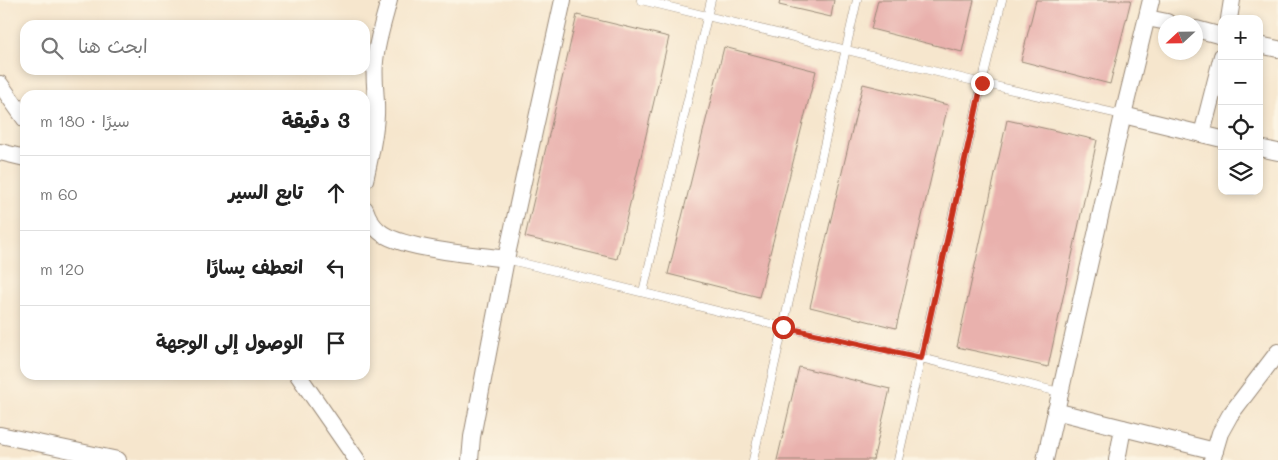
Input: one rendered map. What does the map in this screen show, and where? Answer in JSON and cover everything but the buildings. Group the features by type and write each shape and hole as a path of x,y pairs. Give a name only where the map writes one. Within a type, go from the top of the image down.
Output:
{"street":[{"path":"370,155 377,112 374,79 375,60 378,40 389,0"},
{"path":"470,460 472,437 506,259 563,0"},
{"path":"1045,460 1123,114 1151,0"},
{"path":"1230,15 1232,0"},
{"path":"1147,18 1158,20"},
{"path":"1203,31 1218,35"},
{"path":"1263,46 1278,49"},
{"path":"1202,134 1221,60"},
{"path":"0,84 20,112"},
{"path":"1123,114 1218,137"},
{"path":"1263,149 1278,152"},
{"path":"0,152 20,157"},
{"path":"373,231 414,246 506,259"},
{"path":"1055,411 1124,428 1214,456 1220,433 1230,415 1278,352"},
{"path":"301,380 357,460"},
{"path":"1117,460 1124,428"},
{"path":"0,435 118,460"}],"lane":[{"path":"640,0 982,83 1123,114"},
{"path":"643,292 711,0"},
{"path":"753,460 858,0"},
{"path":"898,460 1002,0"},
{"path":"506,259 1059,392"}],"route":[{"path":"783,327 921,358 982,83"}]}
